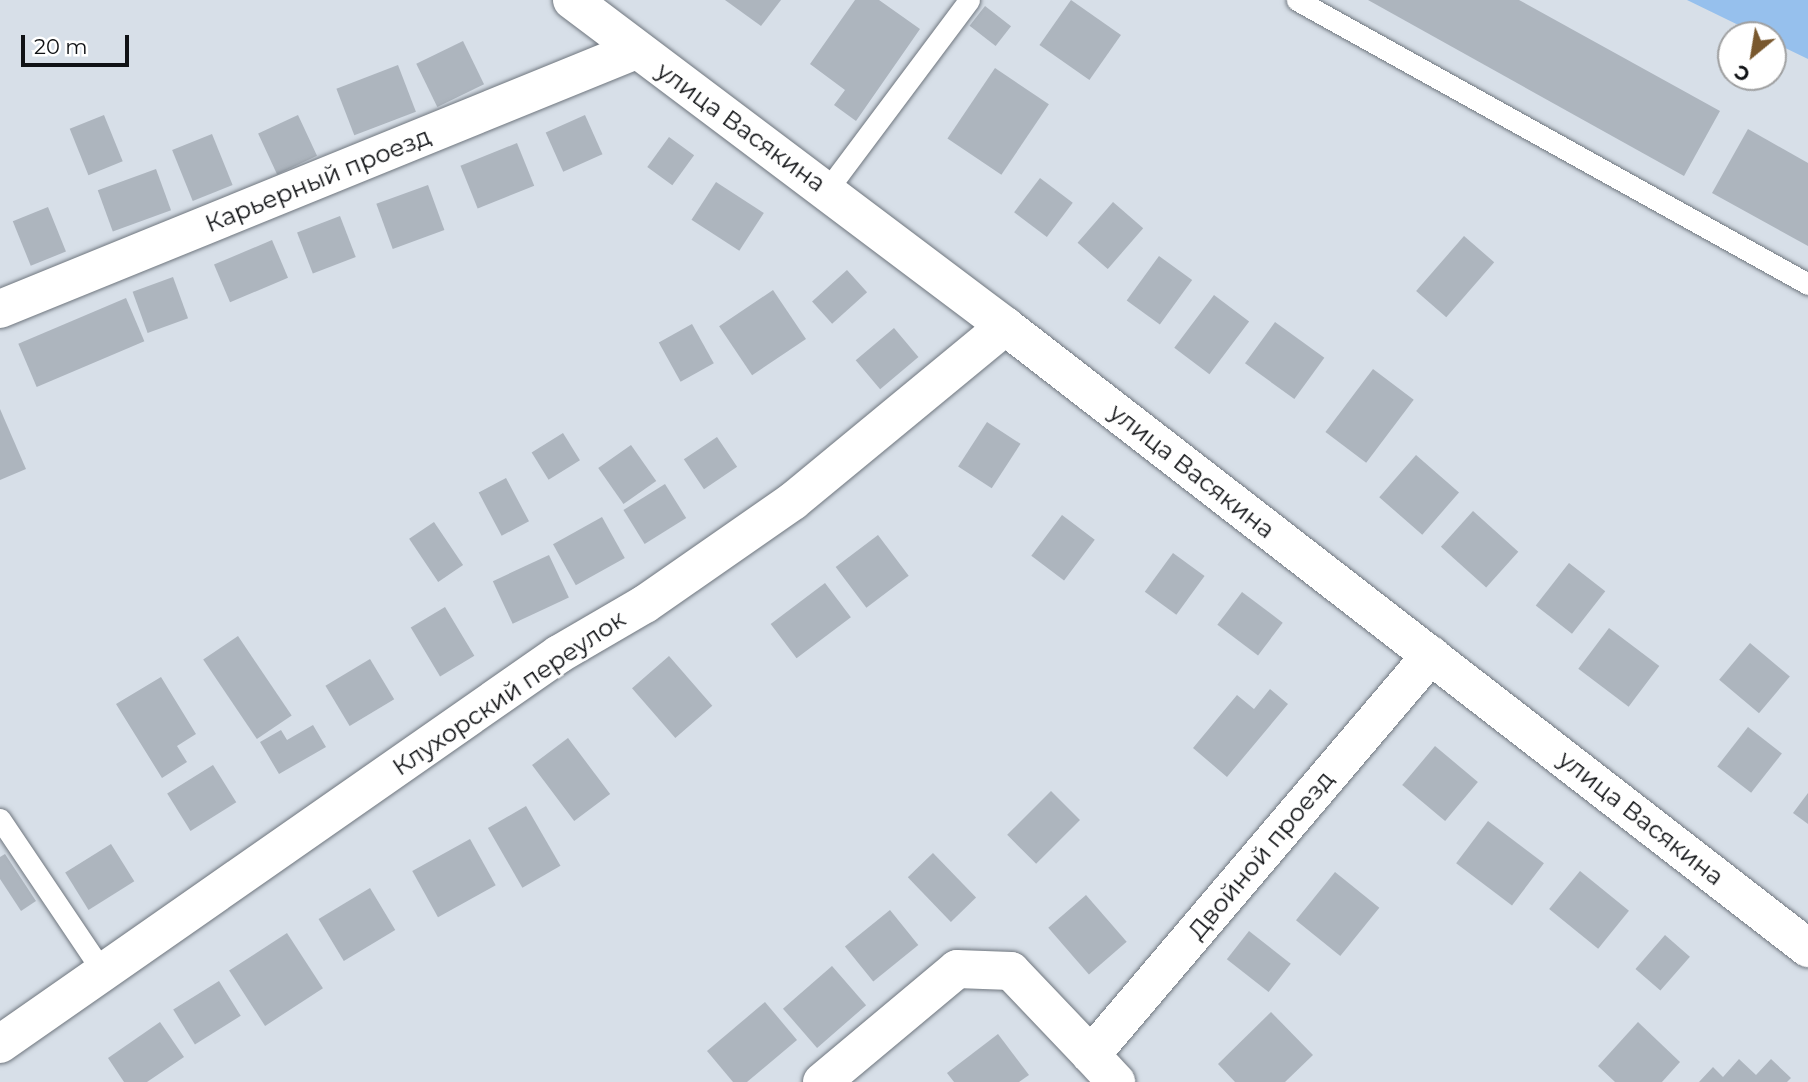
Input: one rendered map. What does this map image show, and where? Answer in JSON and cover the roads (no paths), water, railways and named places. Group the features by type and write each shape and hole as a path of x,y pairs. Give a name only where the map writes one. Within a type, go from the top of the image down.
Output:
{"street":[{"name":"улица Васякина","path":"572,0 1005,326 1808,948"},
{"name":"Карьерный проезд","path":"0,309 636,50"},
{"name":"Клухорский переулок","path":"0,1044 559,654 645,604 793,501 1005,326"},
{"name":"Двойной проезд","path":"822,1082 957,969 1011,971 1104,1069 1431,655"}],"lane":[{"path":"827,190 969,0"},
{"path":"1297,0 1808,284"},
{"path":"0,819 103,972"}]}
